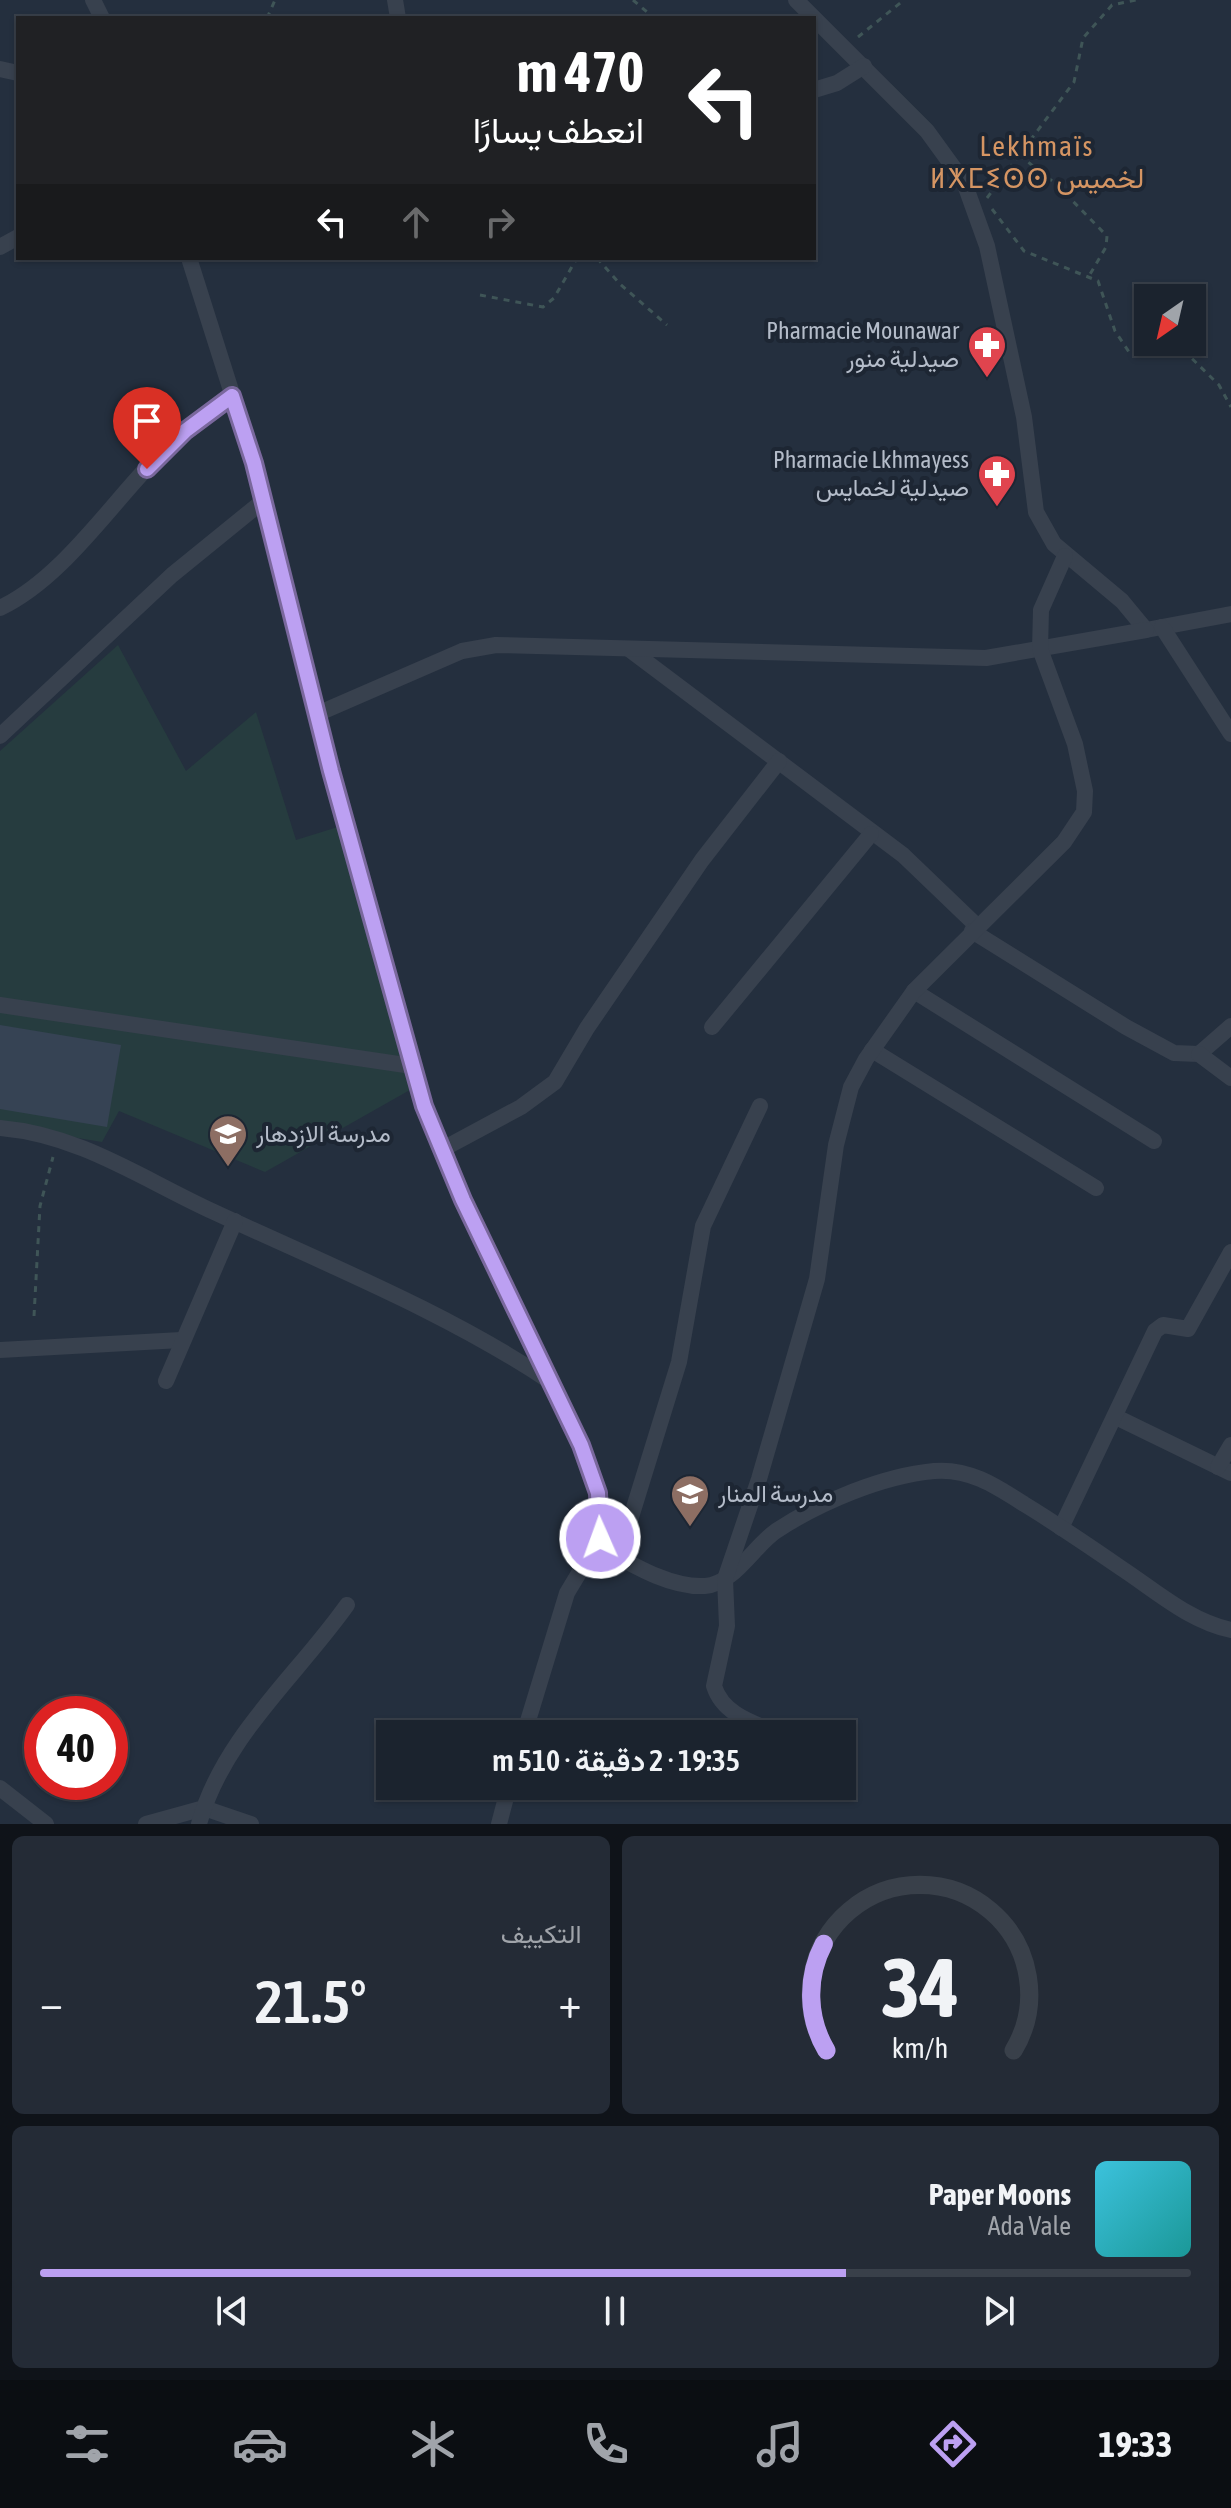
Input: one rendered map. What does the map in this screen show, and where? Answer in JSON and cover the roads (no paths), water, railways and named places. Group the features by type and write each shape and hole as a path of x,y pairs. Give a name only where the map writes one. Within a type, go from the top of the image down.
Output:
{"street":[{"path":"796,0 813,16"},
{"path":"816,19 952,162 976,209 1024,417 1036,512 1054,544 1154,628 1231,734"},
{"path":"816,89 837,83 864,66"},
{"path":"190,260 263,501 412,1066 441,1150 553,1383 598,1493 602,1522 597,1545 567,1593 528,1720"},
{"path":"0,608 29,590 92,529 160,454 232,396"},
{"path":"0,736 172,575 263,501"},
{"path":"748,1720 734,1714 717,1695 714,1686 727,1626 725,1579 759,1479 817,1279 843,1108 872,1050 914,991 1064,842 1084,812 1085,791 1073,736 1040,649 1041,610 1065,556"},
{"path":"317,714 462,651 496,645 913,659 986,658 1231,614"},
{"path":"629,649 871,834 914,863 975,928 1126,1027 1174,1053 1199,1054 1231,1078"},
{"path":"441,1150 521,1107 555,1082 587,1028 702,860 779,761"},
{"path":"712,1027 871,834"},
{"path":"914,991 1154,1141"},
{"path":"0,1005 412,1066"},
{"path":"1199,1054 1231,1026"},
{"path":"872,1050 1096,1188"},
{"path":"619,1556 679,1362 703,1226 760,1106"},
{"path":"0,1128 58,1138 92,1149 235,1221 433,1312 553,1383"},
{"path":"166,1381 181,1340 235,1221"},
{"path":"1061,1528 1157,1327 1188,1329 1231,1252"},
{"path":"0,1350 181,1340"},
{"path":"1116,1417 1225,1470 1231,1445"},
{"path":"597,1545 648,1571 692,1585 714,1584 725,1579 757,1546 797,1519 879,1485 934,1471 976,1476 1061,1528 1190,1615 1231,1630"},
{"path":"201,1816 212,1784 230,1753 347,1605"},
{"path":"0,1788 46,1824"},
{"path":"499,1824 505,1800"},
{"path":"146,1824 201,1816 251,1824"}],"place":[{"name":"Pharmacie Mounawar صيدلية منور","path":"987,379"},
{"name":"Pharmacie Lkhmayess صيدلية لخمايس","path":"997,508"},
{"name":"مدرسة الازدهار","path":"228,1168"},
{"name":"مدرسة المنار","path":"690,1528"}],"district":[{"name":"Lekhmaïs ⵍⵅⵎⵉⵙⵙ لخميس","path":"1037,162"}]}
